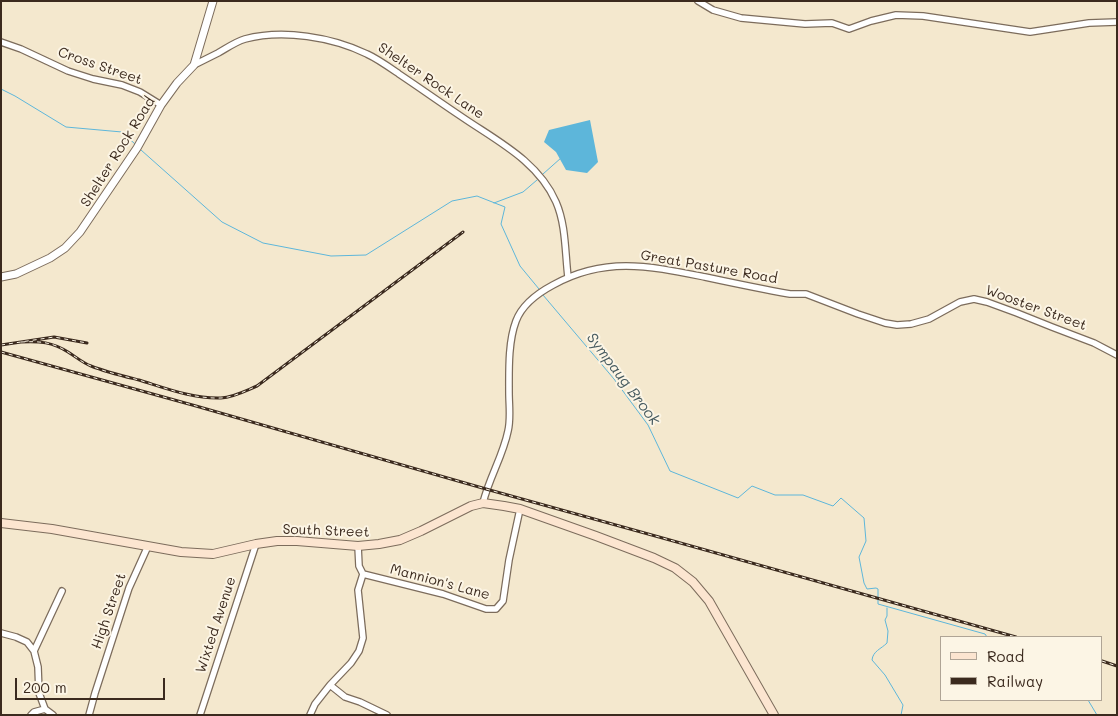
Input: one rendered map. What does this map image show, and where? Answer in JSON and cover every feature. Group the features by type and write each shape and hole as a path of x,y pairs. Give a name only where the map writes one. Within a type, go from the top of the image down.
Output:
{"main road":[{"path":"483,502 520,510 607,540 675,568 693,582 709,601 774,715"},
{"name":"South Street","path":"1,523 181,552 213,554 277,541 358,546 400,540 483,502"}],"street":[{"name":"Shelter Rock Road","path":"1,278 16,274 57,254 70,244 91,218 133,155 161,105 177,83 194,65 213,1"},
{"path":"698,1 713,10 741,18 804,24 832,23 849,29 896,15 923,16 1030,32 1089,22 1117,22"},
{"name":"Shelter Rock Lane","path":"194,65 244,40 269,36 309,36 341,43 368,54 419,86 461,117 505,145 530,166 544,182 556,201 564,233 568,277"},
{"name":"Cross Street","path":"1,42 21,49 68,71 122,85 140,92 161,105"},
{"name":"Great Pasture Road","path":"483,502 486,489 503,449 508,430 511,341 516,320 527,304 541,291 568,277 592,269 614,266 638,266 672,270 777,292 806,294 832,304"},
{"name":"Wooster Street","path":"832,304 885,323 897,325 911,324 928,319 960,302 974,299 987,302 1094,343 1117,355"},
{"name":"Mannion's Lane","path":"363,574 443,594 486,609 496,609 503,601 509,560 520,510"},
{"name":"Wixted Avenue","path":"200,715 256,544"},
{"name":"High Street","path":"89,715 128,593 148,546"},
{"path":"310,715 315,704 330,685 351,664 359,651 363,638 358,590 363,574 360,566 358,546"},
{"path":"34,651 62,591"},
{"path":"1,633 27,642 34,651 38,667 40,693 45,709 54,715"},
{"path":"330,685 345,697 387,715"},
{"path":"31,715 34,712 45,709"}],"water":[{"path":"590,120 598,162 587,173 566,170 556,152 544,142 549,130"}],"waterway":[{"name":"Sympaug Brook","path":"1,89 66,127 122,132 135,144"},
{"name":"Sympaug Brook","path":"141,150 222,222 263,243 331,256 366,255 452,201 477,196 505,207 501,224 520,266 539,289"},
{"path":"543,174 561,158"},
{"path":"494,203 523,192 537,180"},
{"name":"Sympaug Brook","path":"543,295 614,379 648,425 670,471 738,498 752,486 775,495 803,495 833,506 841,498 864,518 866,541 859,557 867,589 878,589 878,604 985,634 986,636"},
{"path":"887,608 885,620 888,631 887,643 876,652 872,660 885,675 903,705 901,715"},
{"name":"Sympaug Brook","path":"1089,701 1097,715"}],"railway":[{"path":"21,342 51,344 97,368 179,392 211,398 239,394 257,386 463,232"},
{"path":"1,345 54,337 87,343"},
{"path":"1,352 1012,636"},
{"path":"1103,661 1117,666"}]}
